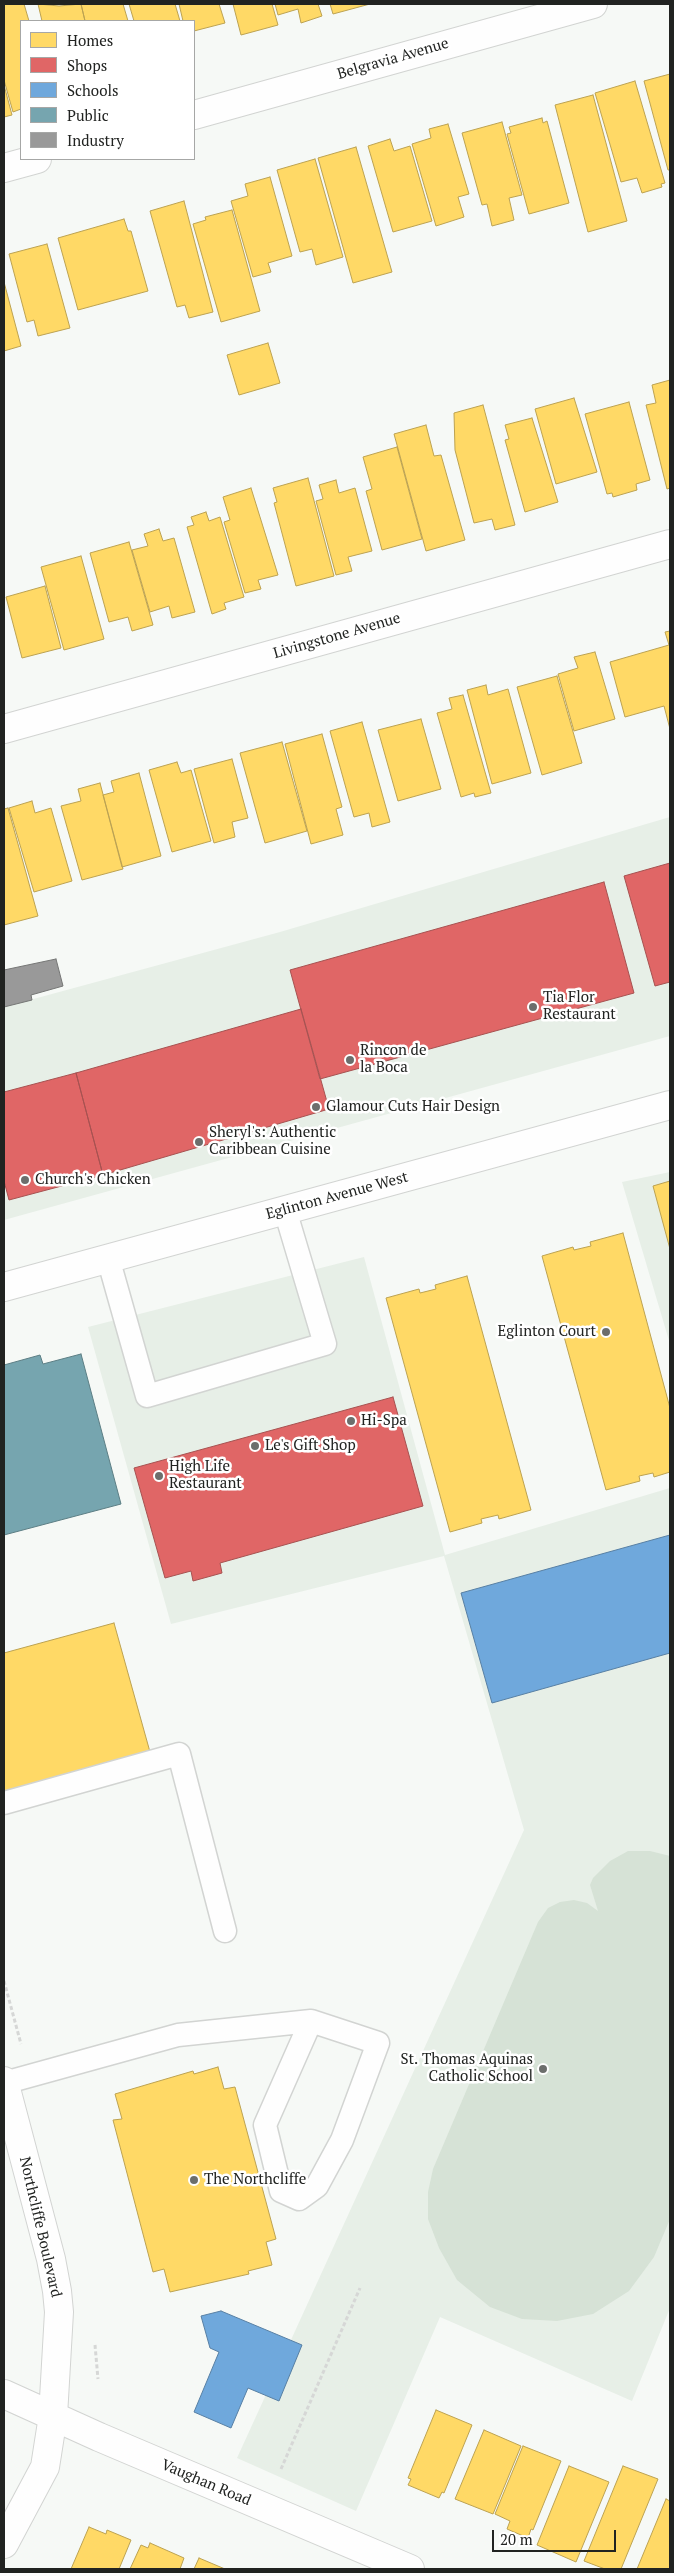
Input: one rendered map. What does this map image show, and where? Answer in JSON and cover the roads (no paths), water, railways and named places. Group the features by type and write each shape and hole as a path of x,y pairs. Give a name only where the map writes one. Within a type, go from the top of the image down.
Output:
{"street":[{"name":"Belgravia Avenue","path":"195,115 593,4"},
{"path":"4,168 34,160"},
{"name":"Livingstone Avenue","path":"4,729 670,544"},
{"name":"Eglinton Avenue West","path":"4,1287 670,1105"},
{"name":"Northcliffe Boulevard","path":"4,2082 57,2291 58,2345 53,2416 45,2467 4,2544"},
{"name":"Vaughan Road","path":"4,2394 410,2569"}],"lane":[{"path":"108,1258 147,1396 325,1344 285,1210"},
{"path":"4,1803 179,1754 225,1931"},
{"path":"4,2082 178,2035 311,2021 378,2043 342,2140 317,2186 299,2198 281,2191 265,2125 311,2021"}],"place":[{"name":"Tia Flor Restaurant","path":"533,1007"},
{"name":"Rincon de la Boca","path":"350,1060"},
{"name":"Glamour Cuts Hair Design","path":"316,1107"},
{"name":"Sheryl's: Authentic Caribbean Cuisine","path":"199,1142"},
{"name":"Church's Chicken","path":"25,1180"},
{"name":"Eglinton Court","path":"606,1332"},
{"name":"Hi-Spa","path":"351,1421"},
{"name":"Le's Gift Shop","path":"255,1446"},
{"name":"High Life Restaurant","path":"159,1476"},
{"name":"St. Thomas Aquinas Catholic School","path":"543,2069"},
{"name":"The Northcliffe","path":"194,2180"}]}
